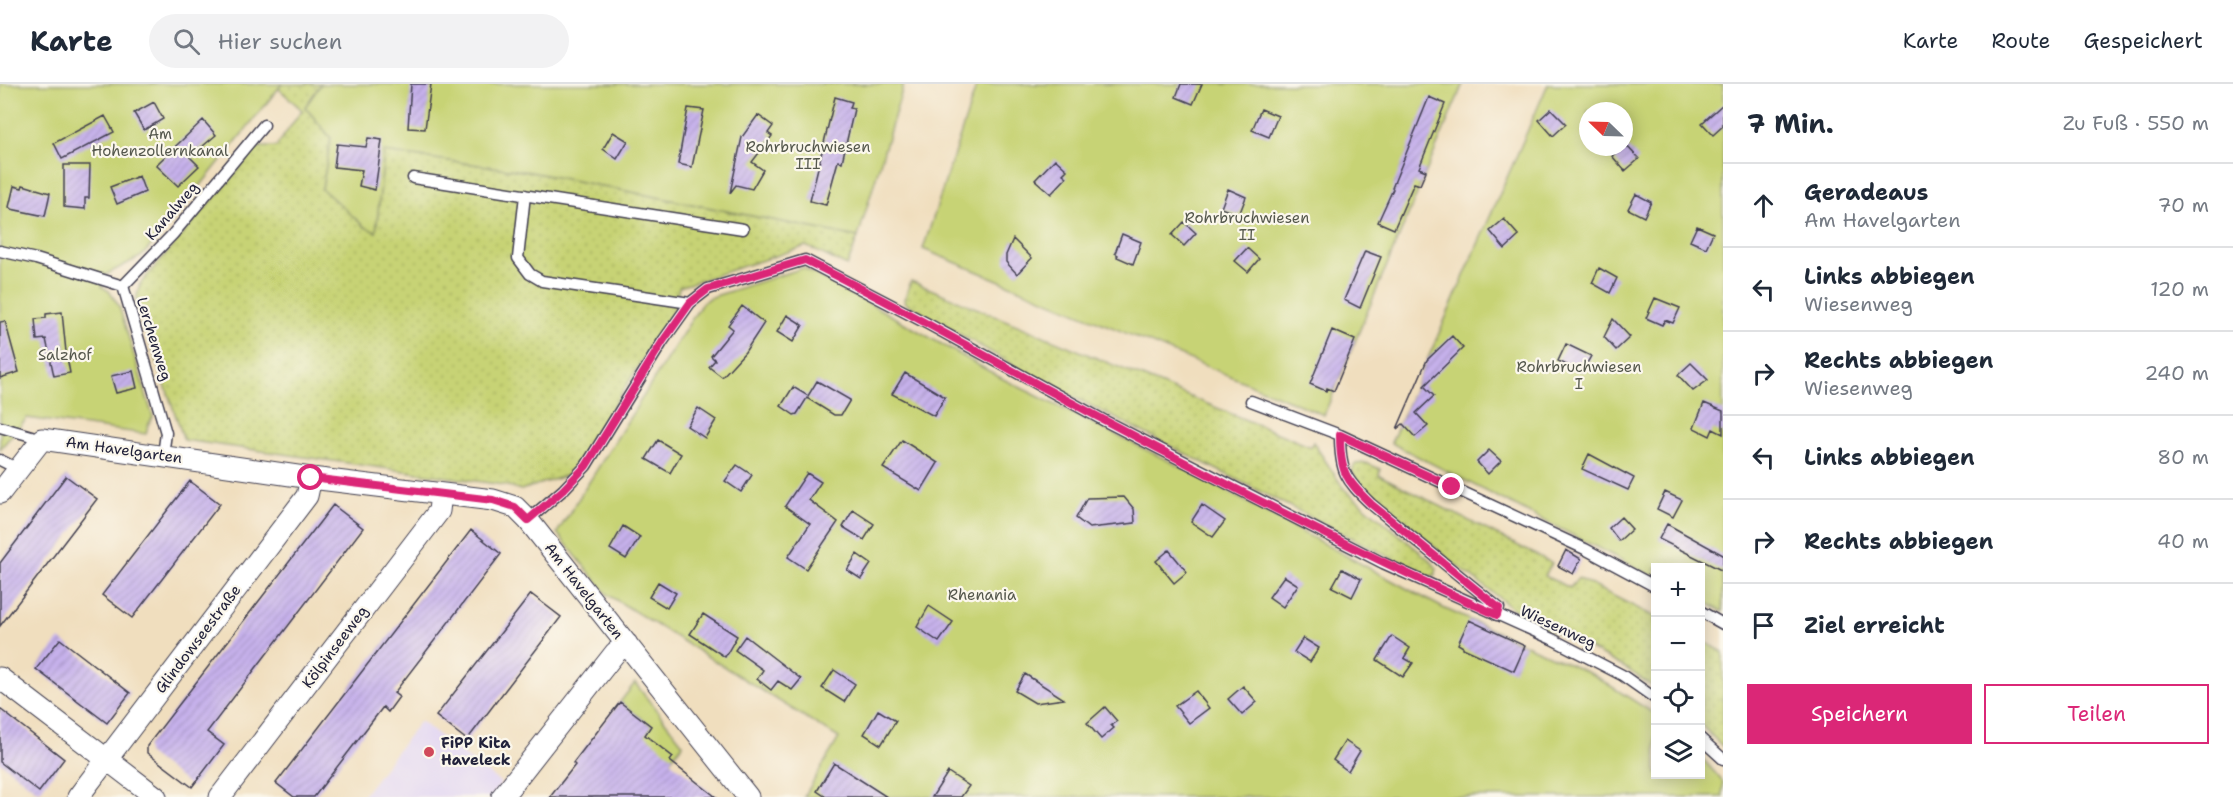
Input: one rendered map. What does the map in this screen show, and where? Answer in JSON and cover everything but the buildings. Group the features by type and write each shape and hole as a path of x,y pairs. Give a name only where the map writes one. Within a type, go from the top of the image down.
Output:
{"street":[{"name":"Am Havelgarten","path":"42,439 311,478 493,500 515,507 528,520 748,797"},
{"path":"0,493 9,464 42,439"},
{"name":"Glindowseestraße","path":"78,797 307,496 311,478"},
{"name":"Kölpinseeweg","path":"220,797 439,511 441,494"},
{"path":"502,797 615,653 627,644"},
{"path":"0,678 156,797"}],"lane":[{"name":"Kanalweg","path":"123,286 173,234 264,125"},
{"path":"413,178 743,229"},
{"path":"525,195 518,258 530,274 542,281 690,303"},
{"name":"Lerchenweg","path":"0,251 36,259 123,286 166,433 164,455"},
{"name":"Wiesenweg","path":"528,520 563,490 586,466 663,341 690,303 708,289 805,260 861,288 1105,421 1383,563 1552,639 1622,675 1651,695"},
{"path":"1251,400 1340,435 1586,549 1651,584"},
{"path":"0,427 42,439"},
{"path":"1340,435 1340,462 1352,486 1499,608 1497,615"},
{"path":"1705,613 1723,624"},
{"path":"1705,742 1723,759"}],"shaded area":[{"name":"FiPP Kita Haveleck","path":"420,721 501,783 491,797 362,797"}],"green space":[{"path":"0,84 282,84 142,256 105,275 102,287 109,291 119,306 153,417 146,434 27,418 0,449"},
{"path":"282,84 321,84 305,107 331,138 322,189 376,232 384,152 531,172 858,237 847,266 806,246 679,287 675,308 571,474 521,490 504,485 184,440 136,300 140,284 258,147 276,147 302,110 278,88"},
{"name":"Rohrbruchwiesen III","path":"321,84 904,84 858,237 531,172 384,152 376,232 365,227 322,189 331,138 305,107"},
{"name":"Rohrbruchwiesen II","path":"977,84 1463,84 1324,415 923,249"},
{"name":"Rohrbruchwiesen I","path":"1548,84 1723,84 1723,612 1705,602 1705,563 1651,563 1651,575 1391,443"},
{"name":"Rhenania","path":"803,268 1003,379 1187,470 1443,608 1593,675 1651,711 1651,779 1705,779 1705,762 1723,782 1723,797 804,797 839,738 608,595 557,533 702,303 709,298"},
{"path":"911,281 1311,447 1313,442 1344,489 1431,561 1437,569 1435,575 1429,577 1038,379 904,302"},
{"path":"1366,463 1380,469 1379,475 1552,563 1545,576 1570,588 1578,578 1651,615 1651,685 1592,650 1527,619 1451,561 1357,480 1352,471 1355,464"},
{"path":"1705,642 1723,652 1723,747 1705,729"},
{"path":"635,683 683,744 642,797 600,797 606,788 604,787 651,726 620,702"}],"place":[{"name":"FiPP Kita Haveleck","path":"429,752"}],"route":[{"path":"311,478 493,500 515,507 528,520 563,490 586,466 663,341 690,303 708,289 805,260 861,288 1105,421 1383,563 1497,615 1499,608 1352,486 1340,462 1340,435 1452,487"}],"park label":[{"name":"Am Hohenzollernkanal","path":"160,142"},
{"name":"Salzhof","path":"65,355"}]}
